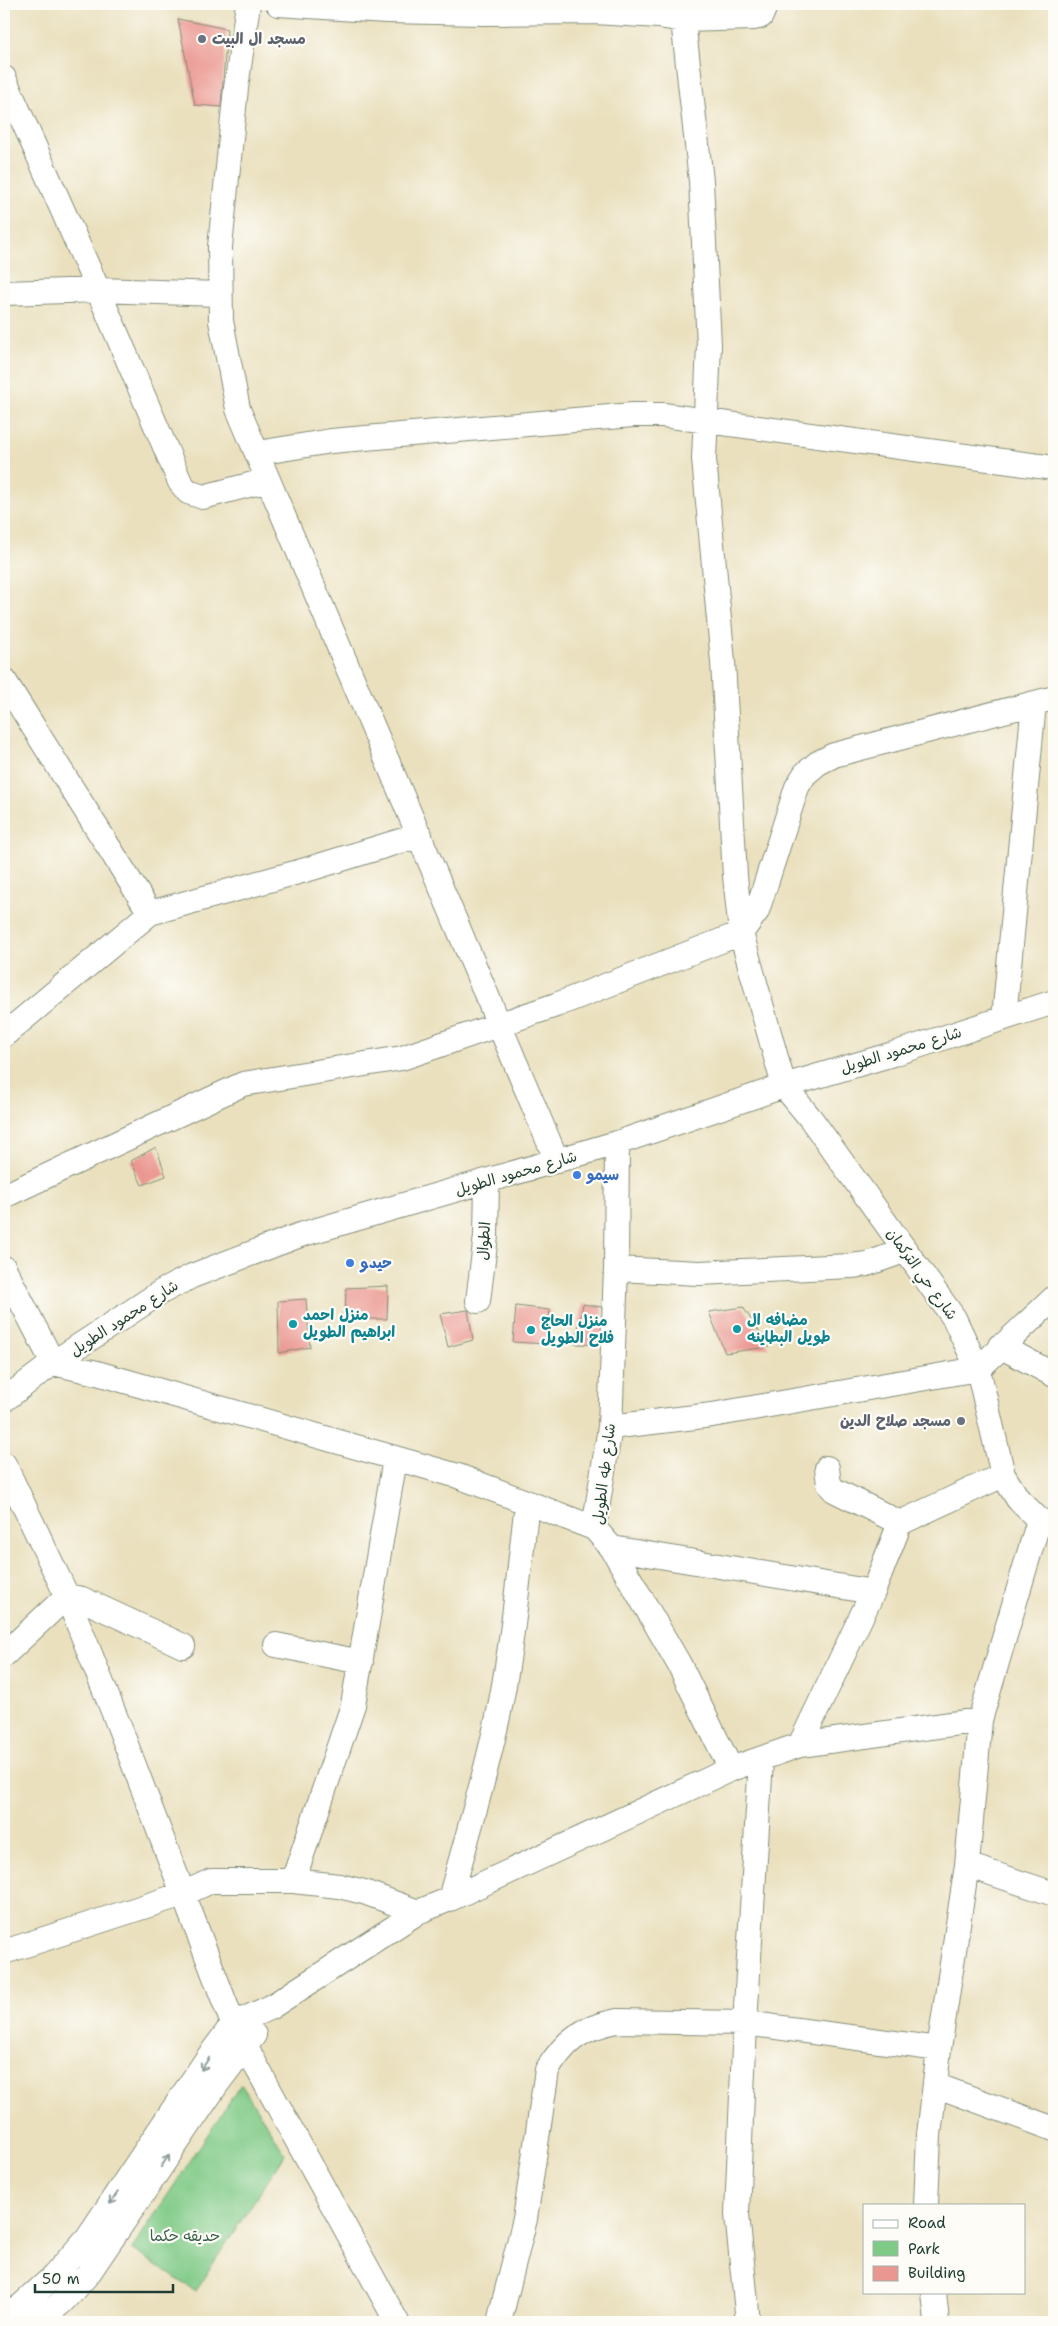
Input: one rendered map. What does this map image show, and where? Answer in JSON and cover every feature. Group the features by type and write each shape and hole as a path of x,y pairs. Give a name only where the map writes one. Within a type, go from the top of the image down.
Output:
{"street":[{"path":"248,4 236,88 220,247 219,294 221,321 238,409 557,1161"},
{"path":"278,4 386,11 483,13 596,8 683,20 761,16 766,4"},
{"path":"683,20 701,181 704,230 709,344 704,420 704,460 723,662 734,876 741,933 784,1086"},
{"path":"4,78 98,290 172,467 188,492 203,497 214,496 268,480"},
{"path":"4,293 98,290 219,294"},
{"path":"258,453 331,441 633,415 663,415 1054,468"},
{"path":"4,680 150,914"},
{"path":"4,1196 243,1084 402,1058 556,1005 741,933 757,911 798,787 805,774 818,763 855,749 1044,700 1004,1018"},
{"path":"4,1035 150,914 420,835"},
{"name":"شارع محمود الطويل","path":"8,1393 161,1292 192,1276 300,1235 616,1143 784,1086 893,1054 1054,1002"},
{"name":"شارع حي التركمان","path":"784,1086 816,1125 904,1251 942,1298 954,1318 978,1369 1003,1475 1018,1499 1046,1523"},
{"name":"شارع طه الطويل","path":"616,1143 616,1270 610,1427 594,1528 612,1548 679,1664 731,1769"},
{"name":"الطوال","path":"478,1301 486,1236 487,1181"},
{"path":"616,1270 699,1274 851,1266 867,1264 904,1251"},
{"path":"4,1268 54,1363 97,1373 458,1476 594,1528"},
{"path":"610,1427 712,1415 978,1369 1000,1346 1054,1298"},
{"path":"1000,1346 1054,1375"},
{"path":"293,1881 346,1729 361,1662 395,1458"},
{"path":"4,1464 67,1596 233,2024 397,2322"},
{"path":"827,1468 830,1484 834,1490 900,1523"},
{"path":"800,1745 873,1592 900,1523 1003,1475"},
{"path":"450,1899 485,1775 500,1707 509,1654 527,1503"},
{"path":"926,2204 929,2135 939,2049 966,1865 980,1720 1046,1523"},
{"path":"612,1548 873,1592"},
{"path":"67,1596 82,1599 183,1646"},
{"path":"4,1655 67,1596"},
{"path":"276,1645 361,1662"},
{"path":"4,2317 21,2306 54,2276 88,2237 207,2059 233,2024 271,2007 418,1912 731,1769 800,1745 980,1720"},
{"path":"748,2322 737,2214 745,2023 761,1760"},
{"path":"966,1865 1054,1894"},
{"path":"6,1945 184,1894 211,1881 293,1881 339,1886 364,1892 418,1912"},
{"path":"38,2322 62,2302 88,2274 217,2084 246,2047 271,2007"},
{"path":"499,2322 525,2218 547,2070 560,2050 576,2036 599,2024 617,2021 745,2023 939,2049"},
{"path":"935,2085 1054,2129"},
{"path":"934,2294 937,2322"}],"green space":[{"name":"حديقه حكما","path":"241,2084 285,2154 195,2291 132,2249"}],"building":[{"path":"178,19 227,29 221,107 195,105"},
{"path":"156,1147 166,1176 142,1185 131,1161"},
{"path":"388,1286 387,1319 345,1319 346,1288"},
{"name":"منزل احمد ابراهيم الطويل","path":"306,1299 310,1347 279,1353 278,1301"},
{"path":"583,1304 602,1307 606,1345 575,1344"},
{"name":"منزل الحاج فلاح الطويل","path":"516,1306 550,1310 547,1344 513,1342"},
{"name":"مضافه ال طويل البطاينه","path":"743,1307 769,1347 725,1353 709,1312"},
{"path":"468,1310 473,1340 448,1347 440,1314"}],"place":[{"name":"مسجد ال البيت","path":"202,39"},
{"name":"سيمو","path":"577,1175"},
{"name":"حيدو","path":"350,1263"},
{"name":"منزل احمد ابراهيم الطويل","path":"293,1324"},
{"name":"مضافه ال طويل البطاينه","path":"737,1329"},
{"name":"منزل الحاج فلاح الطويل","path":"531,1330"},
{"name":"مسجد صلاح الدين","path":"961,1421"}]}
